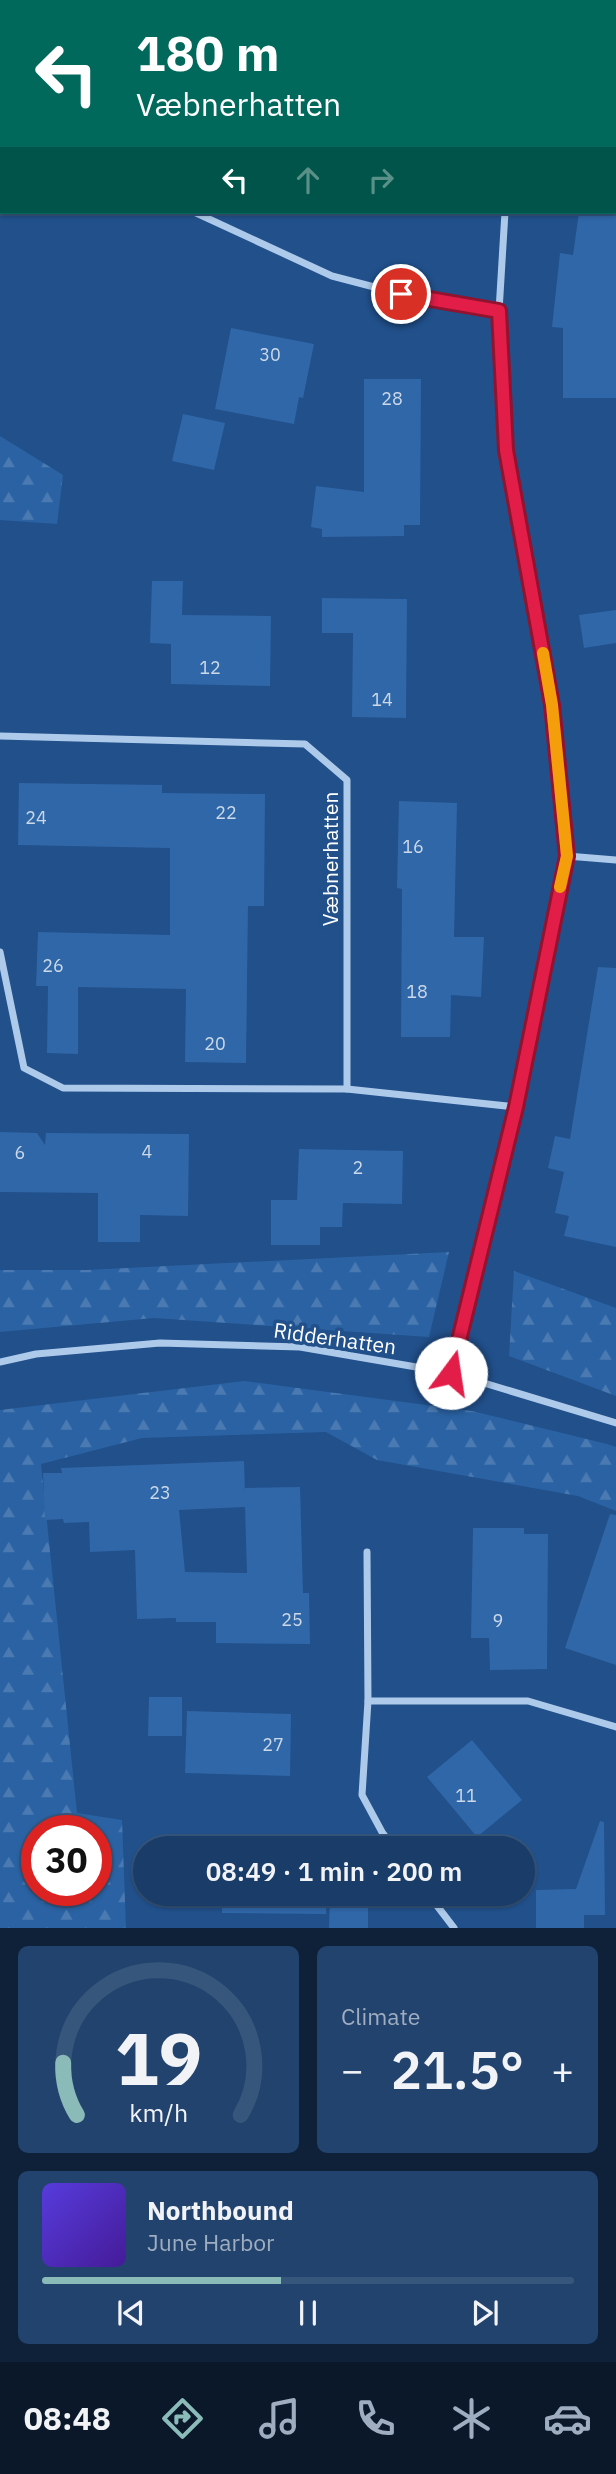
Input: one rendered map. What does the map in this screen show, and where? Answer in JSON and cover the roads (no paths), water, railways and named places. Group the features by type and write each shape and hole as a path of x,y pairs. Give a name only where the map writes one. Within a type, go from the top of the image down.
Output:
{"street":[{"path":"198,214 331,276 401,294 499,311"},
{"path":"451,1373 516,1107 567,856 552,705 506,450 499,311 505,214"},
{"name":"Væbnerhatten","path":"0,736 305,744 347,780 347,1090"},
{"path":"567,856 616,860"},
{"path":"0,951 24,1068 63,1088 347,1090 516,1107"},
{"name":"Ridderhatten","path":"0,1362 36,1354 160,1343 300,1347 451,1373 616,1423"},
{"path":"367,1552 368,1701 362,1795 385,1836"},
{"path":"368,1701 527,1701 616,1727"},
{"path":"437,1906 454,1928"}]}
